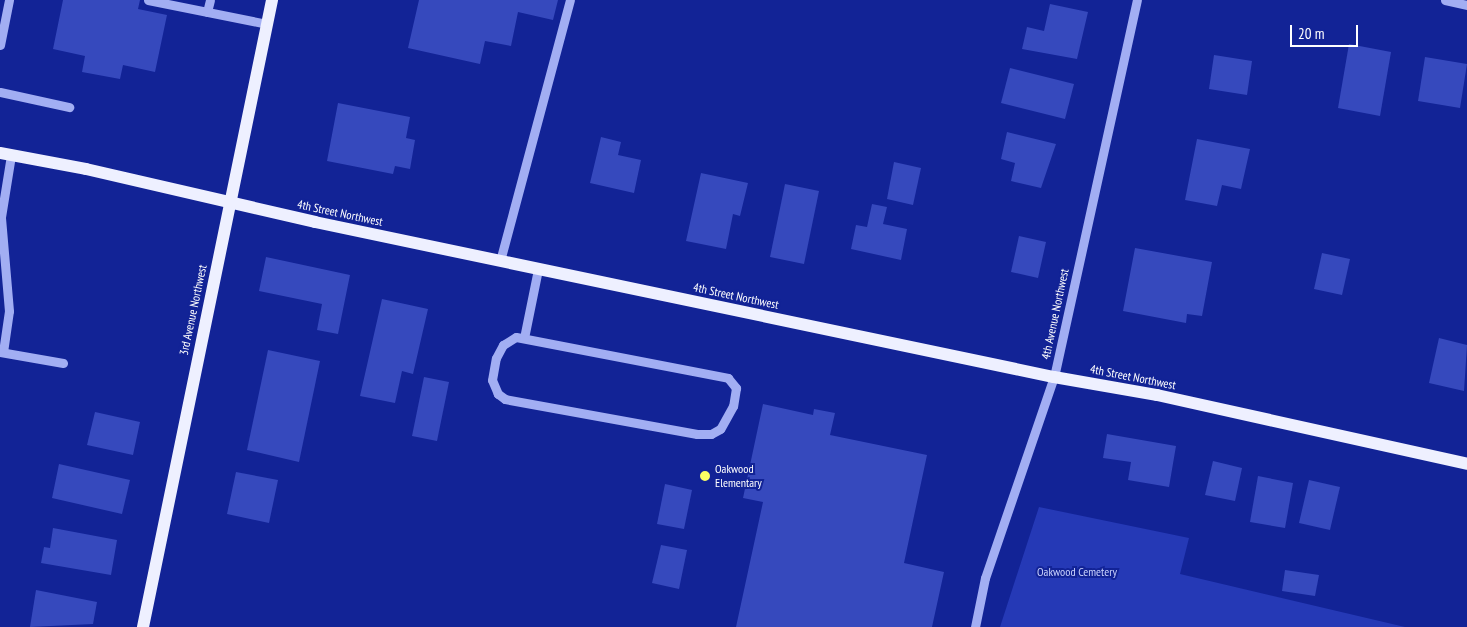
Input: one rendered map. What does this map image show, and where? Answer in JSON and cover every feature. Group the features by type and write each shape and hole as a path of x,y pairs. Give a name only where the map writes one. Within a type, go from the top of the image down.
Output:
{"main road":[{"name":"3rd Avenue Northwest","path":"143,627 272,0"},
{"name":"4th Street Northwest","path":"6,154 86,169 230,203 538,269 1054,377 1157,395 1467,464"}],"street":[{"path":"0,45 10,0"},
{"path":"148,0 267,24"},
{"path":"207,12 210,0"},
{"path":"500,261 570,0"},
{"name":"4th Avenue Northwest","path":"975,627 985,578 1054,377 1137,0"},
{"path":"1445,0 1467,5"},
{"path":"0,92 69,107"},
{"path":"6,154 1,217 9,311 1,352 63,363"},
{"path":"524,338 538,269"},
{"path":"524,338 728,378 736,388 733,406 720,430 711,434 697,434 505,399 498,394 492,380 496,358 510,339 524,338"}],"green space":[{"name":"Oakwood Cemetery","path":"1039,507 1189,538 1180,574 1405,627 1000,627"}],"building":[{"path":"63,0 140,0 138,9 167,15 155,72 123,65 120,79 82,72 85,56 53,49"},
{"path":"419,0 558,0 553,20 518,12 511,46 485,41 480,64 408,48"},
{"path":"1050,4 1088,12 1077,59 1022,49 1027,27 1044,31"},
{"path":"1349,44 1391,52 1380,116 1338,108"},
{"path":"1214,55 1252,61 1247,95 1209,89"},
{"path":"1425,57 1467,64 1460,108 1418,101"},
{"path":"1010,68 1074,84 1065,119 1001,103"},
{"path":"338,103 410,117 406,138 415,140 410,169 395,166 393,174 327,161"},
{"path":"1007,132 1056,144 1041,188 1011,181 1015,163 1001,159"},
{"path":"601,137 621,142 618,155 641,160 634,193 590,183"},
{"path":"1197,139 1250,149 1241,189 1222,185 1217,206 1185,200"},
{"path":"894,162 921,168 913,205 887,199"},
{"path":"701,173 748,183 740,216 733,214 726,249 686,241"},
{"path":"785,184 819,191 804,264 770,257"},
{"path":"872,204 887,207 883,224 907,229 901,260 851,249 856,225 867,227"},
{"path":"1019,236 1046,242 1038,278 1011,272"},
{"path":"1135,248 1212,262 1202,316 1187,314 1186,323 1123,311"},
{"path":"1322,253 1350,259 1342,295 1314,289"},
{"path":"266,257 350,275 338,334 317,330 322,304 259,291"},
{"path":"382,299 428,309 413,374 402,371 395,403 360,396"},
{"path":"1439,338 1467,345 1464,391 1429,383"},
{"path":"268,350 320,361 299,462 247,450"},
{"path":"424,377 449,382 437,441 412,436"},
{"path":"763,404 813,415 814,409 835,413 830,435 927,455 904,563 944,572 932,627 736,627 763,502 743,498"},
{"path":"95,412 140,422 133,455 87,445"},
{"path":"1107,434 1176,446 1169,487 1128,480 1131,462 1103,458"},
{"path":"1213,461 1242,468 1235,501 1205,495"},
{"path":"59,464 130,480 122,514 52,498"},
{"path":"236,472 278,480 269,523 227,514"},
{"path":"1258,476 1293,483 1285,528 1250,522"},
{"path":"1309,480 1340,487 1330,530 1299,523"},
{"path":"665,484 692,490 684,529 657,524"},
{"path":"53,528 117,540 111,575 41,563 44,547 50,548"},
{"path":"661,545 687,550 679,589 652,583"},
{"path":"1285,570 1319,575 1315,596 1282,591"},
{"path":"36,590 97,602 93,624 30,627"}],"place":[{"name":"Oakwood Elementary","path":"705,476"}]}
